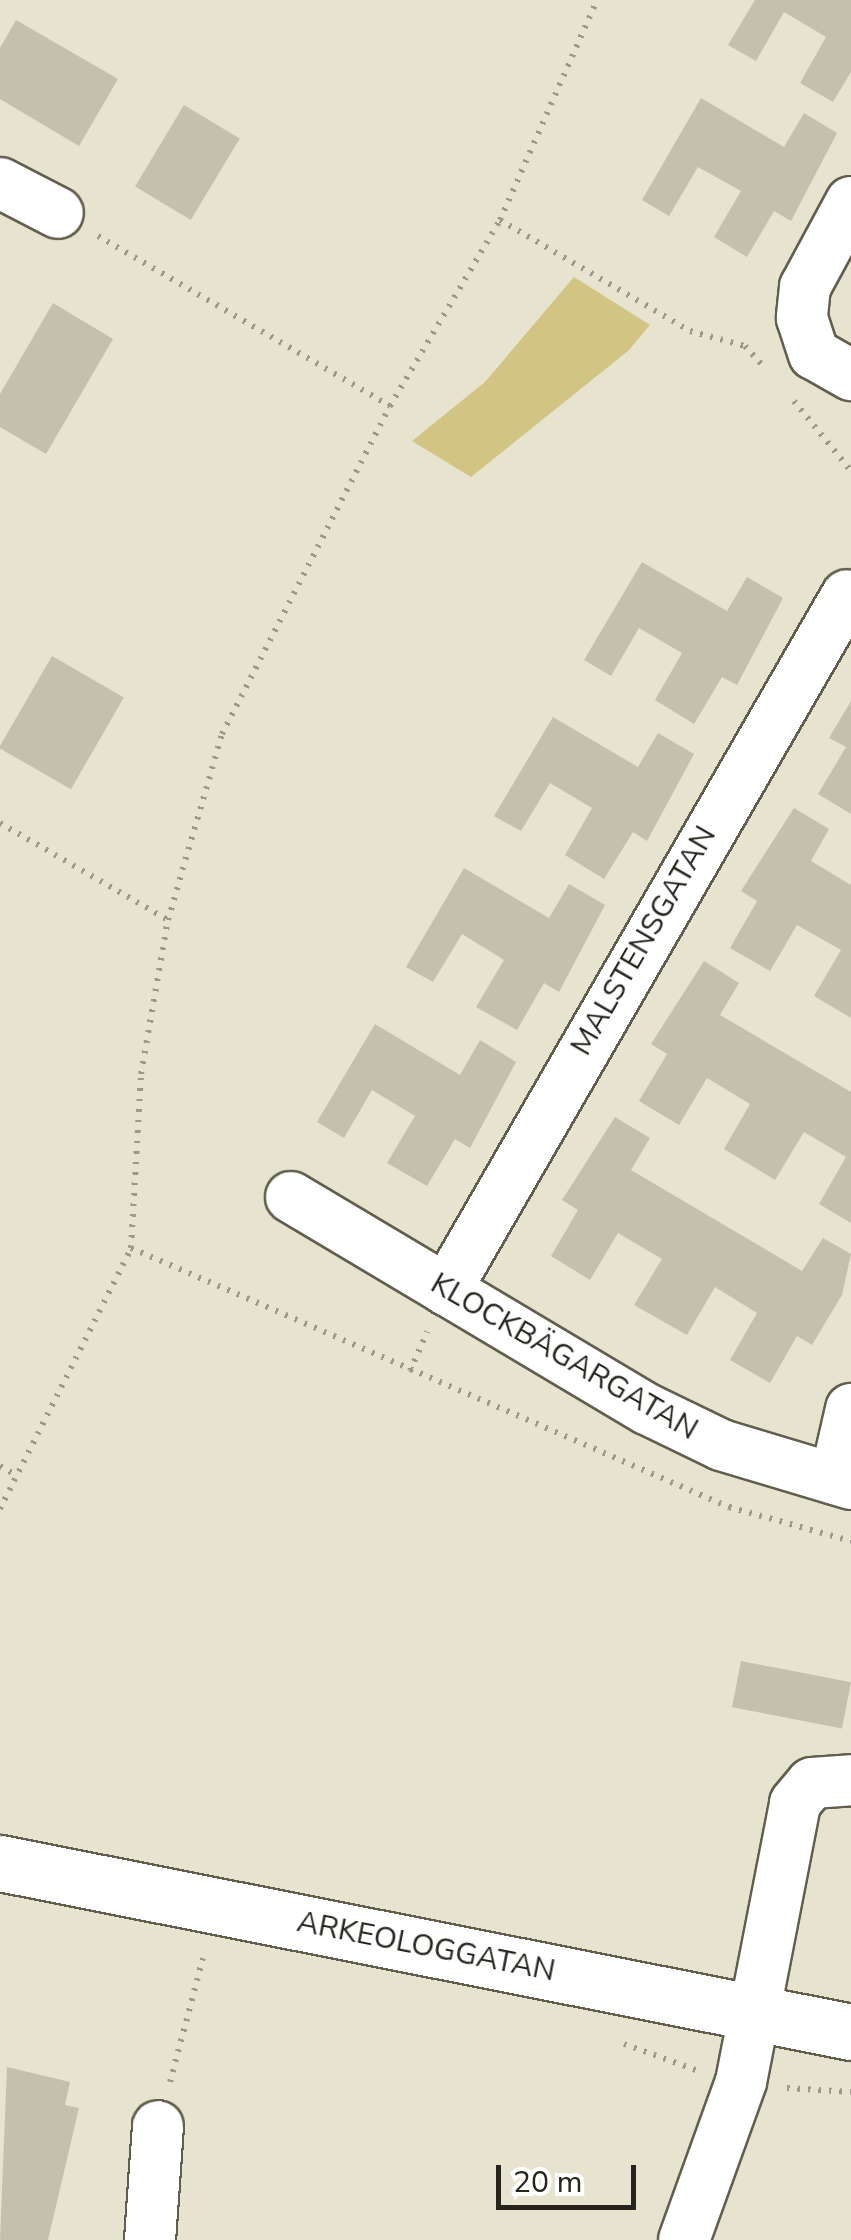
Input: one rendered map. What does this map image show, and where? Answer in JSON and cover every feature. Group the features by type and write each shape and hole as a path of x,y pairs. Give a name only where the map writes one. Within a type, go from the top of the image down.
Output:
{"street":[{"path":"0,182 58,212"},
{"path":"851,202 805,287 802,315 814,354 851,375"},
{"name":"MALSTENSGATAN","path":"446,1290 847,595"},
{"name":"KLOCKBÄGARGATAN","path":"291,1197 647,1410 721,1445 843,1482"},
{"path":"843,1482 851,1409"},
{"path":"684,2240 740,2082 796,1803 812,1783 851,1780"},
{"name":"ARKEOLOGGATAN","path":"0,1863 851,2032"},
{"path":"150,2240 158,2126"}],"path":[{"path":"0,1509 130,1248 142,1074 168,920 222,734 390,406 500,220 597,0"},
{"path":"58,212 390,406"},
{"path":"500,220 690,331 746,346 851,472"},
{"path":"0,823 168,920"},
{"path":"130,1248 729,1507 851,1542"},
{"path":"0,1466 17,1476"},
{"path":"158,2126 203,1958 222,1962"},
{"path":"602,2039 740,2082 851,2092"}],"shaded area":[{"path":"574,277 650,325 628,351 471,477 412,441 485,382"}],"building":[{"path":"755,0 851,0 851,72 833,102 800,83 826,37 784,12 756,61 728,45"},
{"path":"16,20 118,79 79,146 0,99 0,48"},
{"path":"701,98 784,147 804,113 837,133 791,221 774,211 747,257 714,237 741,191 698,167 669,216 642,200"},
{"path":"184,105 240,138 191,220 135,186"},
{"path":"53,303 113,339 46,454 0,427 0,394"},
{"path":"642,562 727,611 747,577 783,598 737,685 722,677 694,724 655,700 682,653 639,628 611,676 584,660"},
{"path":"52,656 124,698 71,789 0,748"},
{"path":"851,701 851,814 818,794 846,747 829,738"},
{"path":"553,717 638,767 658,733 694,754 647,841 633,832 604,879 565,855 592,808 550,783 521,831 494,816"},
{"path":"794,808 829,829 811,861 851,885 851,1018 814,996 841,950 797,925 770,971 730,948 757,901 741,891"},
{"path":"464,868 549,918 569,884 605,905 559,992 544,983 517,1030 476,1007 504,960 462,934 433,982 406,967"},
{"path":"704,961 739,983 720,1015 851,1092 851,1223 819,1204 846,1157 804,1132 775,1180 724,1149 750,1104 707,1078 679,1125 639,1101 667,1054 651,1044"},
{"path":"375,1024 460,1075 480,1040 516,1062 470,1148 455,1139 427,1186 387,1163 415,1116 372,1090 344,1138 317,1122"},
{"path":"615,1117 650,1138 631,1170 802,1271 823,1238 851,1254 842,1295 812,1345 797,1336 770,1383 730,1360 757,1313 715,1287 687,1335 634,1305 662,1259 618,1233 590,1280 551,1256 578,1210 562,1200"},
{"path":"741,1661 851,1682 842,1729 732,1707"},
{"path":"7,2067 70,2082 65,2105 79,2108 48,2240 0,2240"}]}
